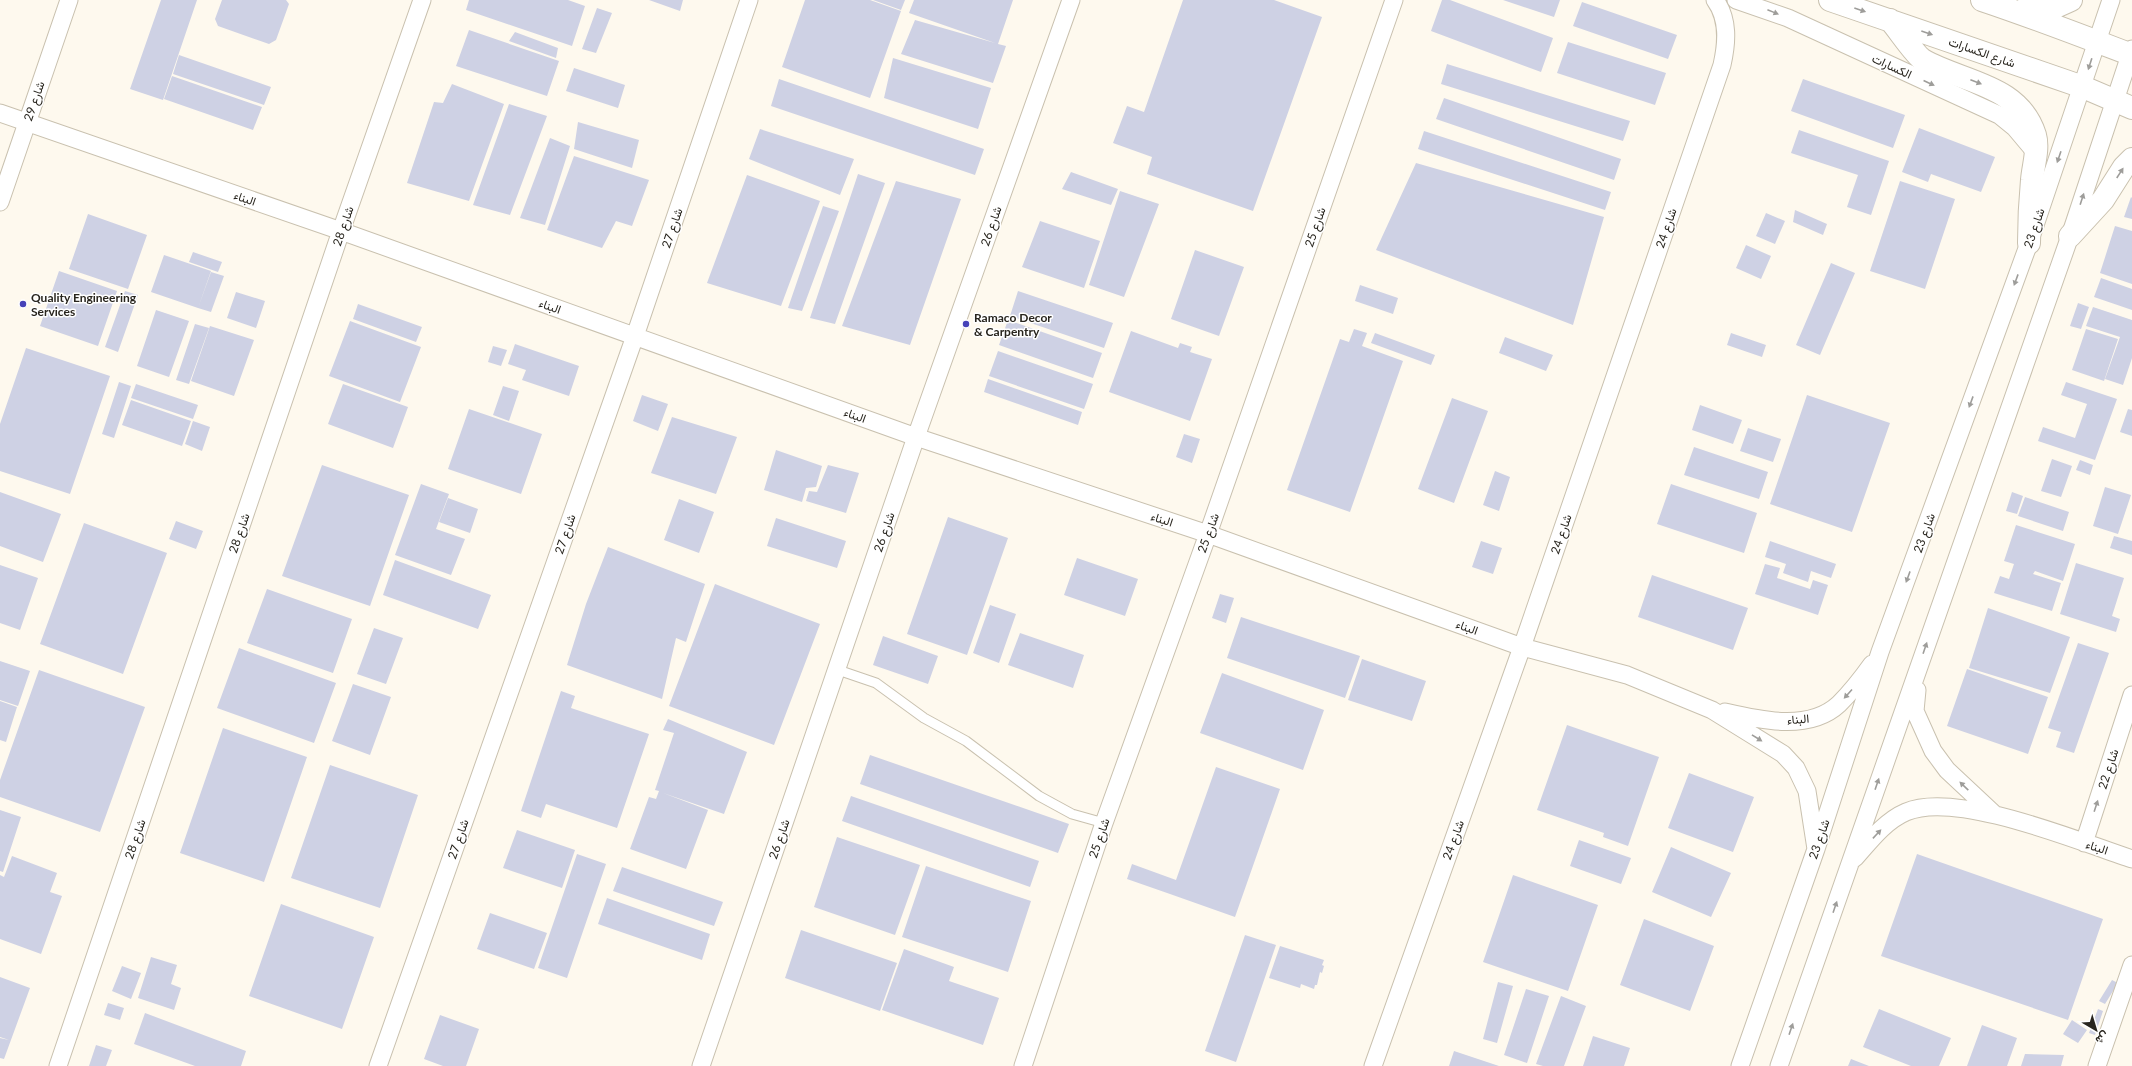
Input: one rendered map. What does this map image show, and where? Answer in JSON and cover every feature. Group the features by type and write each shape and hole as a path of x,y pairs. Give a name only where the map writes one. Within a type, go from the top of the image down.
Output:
{"street":[{"name":"شارع 29","path":"0,202 69,0"},
{"name":"شارع 28","path":"58,1066 341,231 422,0"},
{"name":"شارع 27","path":"378,1066 635,336 748,0"},
{"name":"شارع 26","path":"701,1066 838,670 916,437 1071,0"},
{"name":"شارع 25","path":"1023,1066 1104,823 1208,534 1394,0"},
{"name":"شارع 24","path":"1373,1066 1522,646 1722,65 1726,45 1725,24 1715,0"},
{"name":"الكسارات","path":"1736,0 1788,18 1999,115 2015,128 2036,153"},
{"name":"شارع الكسارات","path":"1830,0 2083,87 2123,105"},
{"path":"1989,2 2033,10 2051,9 2071,0"},
{"name":"شارع 23","path":"1740,1066 1816,849 1880,652 2029,243 2083,87 2111,0"},
{"path":"1778,1066 2070,236 2123,105 2131,53 2097,43 2060,26 1989,2"},
{"path":"1890,20 1922,59 2000,92 2016,104 2027,118 2035,136 2036,153 2030,202 2029,243"},
{"name":"البناء","path":"0,113 341,231 916,437 1208,534 1522,646 1626,675 1712,710 1783,754 1796,768 1809,798 1816,849"},
{"path":"2070,236 2103,200 2124,167 2132,159"},
{"name":"البناء","path":"1712,710 1766,721 1810,720 1838,705 1857,684 1880,652"},
{"name":"البناء","path":"1919,666 1914,711 1923,733 1933,751 1947,770 1993,813"},
{"name":"شارع 22","path":"2084,843 2132,695"},
{"name":"البناء","path":"1850,862 1886,824 1907,812 1924,808 1941,807 1993,813 2132,858"},
{"path":"2097,1066 2132,965"}],"lane":[{"path":"838,670 876,683 924,718 966,742 1040,796 1072,814 1104,823"}],"building":[{"path":"161,0 197,0 163,100 130,89"},
{"path":"222,0 286,0 289,4 276,40 269,44 218,26 215,19"},
{"path":"469,0 568,0 585,6 572,46 466,10"},
{"path":"649,0 683,0 680,11"},
{"path":"805,0 870,0 901,11 870,98 782,67"},
{"path":"873,0 905,0 901,10"},
{"path":"914,0 1013,0 998,44 1006,46 993,83 901,54 915,20 995,43 909,13"},
{"path":"1183,0 1274,0 1322,17 1253,211 1147,174 1152,157 1113,143 1127,106 1144,112"},
{"path":"1442,0 1450,0 1553,38 1541,72 1431,31"},
{"path":"1503,0 1560,0 1554,17"},
{"path":"1582,2 1677,35 1668,59 1573,26"},
{"path":"597,8 612,13 596,53 582,49"},
{"path":"469,30 559,61 547,96 456,66"},
{"path":"515,32 558,48 556,58 509,41"},
{"path":"1568,42 1666,73 1655,105 1557,73"},
{"path":"179,55 271,87 264,105 173,74"},
{"path":"893,58 991,88 978,129 884,98"},
{"path":"1447,64 1630,121 1623,141 1441,84"},
{"path":"574,68 625,85 618,108 566,91"},
{"path":"172,76 262,107 253,130 164,99"},
{"path":"779,79 984,149 975,175 771,106"},
{"path":"1803,79 1905,115 1893,148 1791,111"},
{"path":"452,84 504,104 469,201 407,183 434,102 443,103"},
{"path":"1444,98 1621,159 1614,180 1436,119"},
{"path":"509,104 547,116 510,215 473,205"},
{"path":"578,122 639,140 632,168 574,149"},
{"path":"1919,128 1995,157 1981,192 1931,174 1928,182 1902,172"},
{"path":"760,129 854,159 840,195 749,159"},
{"path":"1799,130 1889,161 1871,215 1847,207 1858,175 1791,153"},
{"path":"1424,131 1611,192 1605,210 1418,149"},
{"path":"550,138 570,146 545,225 520,218"},
{"path":"574,156 649,180 632,226 616,221 602,248 547,230"},
{"path":"1416,163 1604,217 1573,325 1376,250"},
{"path":"1071,172 1118,189 1111,205 1062,189"},
{"path":"858,174 885,183 835,324 810,318"},
{"path":"747,175 820,201 781,306 707,283"},
{"path":"896,181 961,199 910,345 842,326"},
{"path":"1900,181 1955,199 1925,289 1870,271"},
{"path":"1120,191 1159,204 1124,297 1089,285"},
{"path":"2131,197 2132,198 2132,219 2124,217"},
{"path":"823,206 839,211 802,311 788,308"},
{"path":"1795,210 1827,224 1823,235 1793,222"},
{"path":"1766,213 1785,221 1775,244 1756,236"},
{"path":"88,214 147,235 128,289 69,269"},
{"path":"1040,221 1100,241 1084,288 1022,267"},
{"path":"2115,226 2132,231 2132,284 2100,273"},
{"path":"1746,245 1771,256 1761,279 1736,268"},
{"path":"1195,250 1244,267 1219,336 1171,319"},
{"path":"193,252 222,262 218,272 189,262"},
{"path":"164,255 211,271 198,308 151,292"},
{"path":"1831,263 1855,273 1820,355 1796,345"},
{"path":"59,271 117,291 98,346 40,326"},
{"path":"211,272 224,276 211,312 198,308"},
{"path":"2101,278 2132,289 2132,310 2094,297"},
{"path":"1360,285 1398,298 1393,314 1355,301"},
{"path":"125,291 138,295 118,352 105,347"},
{"path":"1018,291 1113,323 1104,348 1010,316"},
{"path":"236,292 265,301 256,328 227,318"},
{"path":"2078,303 2089,307 2081,329 2070,326"},
{"path":"358,304 422,327 416,342 353,319"},
{"path":"2093,307 2132,320 2132,358 2123,385 2105,379 2120,337 2086,326"},
{"path":"156,310 189,321 169,377 137,366"},
{"path":"1008,320 1102,353 1093,378 999,345"},
{"path":"350,321 421,347 400,402 329,376"},
{"path":"195,324 209,328 189,384 176,380"},
{"path":"210,326 254,340 234,396 191,381"},
{"path":"1354,329 1367,333 1362,346 1403,361 1350,512 1287,490 1340,339 1349,342"},
{"path":"2086,329 2118,339 2104,381 2072,370"},
{"path":"1131,331 1178,348 1180,343 1192,347 1190,352 1212,359 1190,421 1109,392"},
{"path":"1375,333 1435,355 1431,365 1371,343"},
{"path":"1731,333 1766,345 1762,357 1727,345"},
{"path":"1505,337 1553,355 1546,371 1499,353"},
{"path":"515,344 579,366 569,396 522,380 526,370 508,364"},
{"path":"493,346 507,350 501,366 488,362"},
{"path":"26,348 110,376 70,494 0,471 0,424"},
{"path":"998,351 1093,384 1084,409 989,376"},
{"path":"988,379 1082,412 1078,425 984,392"},
{"path":"119,382 131,386 114,438 102,434"},
{"path":"2066,382 2117,399 2095,460 2038,441 2043,427 2075,438 2087,404 2061,395"},
{"path":"136,384 198,405 193,419 131,398"},
{"path":"343,384 408,407 393,448 328,424"},
{"path":"503,386 519,391 509,421 493,415"},
{"path":"642,395 668,404 658,431 633,421"},
{"path":"1807,395 1890,423 1852,532 1770,504"},
{"path":"1452,398 1488,411 1454,503 1418,489"},
{"path":"131,400 191,421 182,446 122,425"},
{"path":"1700,405 1742,420 1733,444 1692,430"},
{"path":"469,409 542,434 521,494 448,469"},
{"path":"2128,409 2132,410 2132,436 2120,432"},
{"path":"672,417 737,437 716,494 651,473"},
{"path":"193,421 210,427 202,451 185,444"},
{"path":"1748,428 1781,439 1773,462 1740,451"},
{"path":"1184,434 1200,439 1192,463 1176,457"},
{"path":"1694,447 1768,472 1759,499 1684,475"},
{"path":"776,450 822,466 816,487 806,488 802,502 764,490"},
{"path":"2052,459 2072,466 2061,497 2041,491"},
{"path":"2080,460 2093,465 2090,475 2076,470"},
{"path":"322,465 409,495 370,606 282,576"},
{"path":"828,465 859,473 846,513 806,501 809,491 817,492"},
{"path":"1495,471 1510,477 1499,511 1483,505"},
{"path":"421,484 449,494 436,529 465,539 451,575 395,555"},
{"path":"1671,484 1757,513 1744,553 1657,524"},
{"path":"2105,487 2131,495 2118,534 2093,526"},
{"path":"0,492 61,514 43,562 0,546"},
{"path":"2012,492 2023,496 2017,514 2006,511"},
{"path":"2025,497 2069,512 2063,531 2018,516"},
{"path":"448,498 478,509 470,533 439,522"},
{"path":"679,499 714,512 699,553 664,540"},
{"path":"948,517 1008,538 967,655 907,634"},
{"path":"776,518 846,541 837,568 767,546"},
{"path":"176,521 203,531 196,549 169,539"},
{"path":"84,523 167,553 123,674 40,644"},
{"path":"2016,525 2075,544 2063,581 2035,571 2033,574 2061,583 2052,611 1994,593 2000,576 2009,579 2014,564 2004,561"},
{"path":"2114,536 2132,541 2132,555 2110,548"},
{"path":"1481,541 1502,548 1493,574 1472,567"},
{"path":"1770,541 1836,564 1831,578 1811,571 1808,582 1783,573 1786,564 1765,557"},
{"path":"608,547 705,584 686,642 676,638 662,699 567,665 586,604"},
{"path":"1077,558 1138,579 1125,616 1064,595"},
{"path":"395,560 491,595 478,629 383,595"},
{"path":"2076,563 2124,578 2112,616 2120,619 2116,632 2060,614"},
{"path":"1765,564 1780,568 1777,578 1810,589 1813,580 1828,585 1818,615 1755,594"},
{"path":"0,565 38,578 20,630 0,623"},
{"path":"1652,575 1748,608 1733,650 1638,617"},
{"path":"715,584 820,624 774,745 669,706"},
{"path":"267,589 352,619 333,673 247,643"},
{"path":"1220,594 1234,598 1226,623 1212,618"},
{"path":"990,605 1016,614 999,663 973,653"},
{"path":"1988,608 2070,637 2050,693 1969,668"},
{"path":"1241,617 1360,656 1345,698 1227,658"},
{"path":"374,628 403,638 386,684 357,674"},
{"path":"1020,633 1084,655 1073,688 1008,665"},
{"path":"883,636 938,656 928,684 873,665"},
{"path":"2078,643 2109,653 2074,753 2056,747 2061,732 2048,728"},
{"path":"239,648 336,683 314,743 217,708"},
{"path":"1362,659 1426,681 1412,721 1348,700"},
{"path":"0,661 30,671 18,706 0,700"},
{"path":"1967,669 2048,697 2028,754 1947,726"},
{"path":"39,670 145,707 100,832 0,797 0,780"},
{"path":"1222,673 1324,710 1303,770 1200,733"},
{"path":"353,684 391,697 370,755 332,741"},
{"path":"561,691 575,696 571,708 649,734 617,828 546,804 541,818 521,811"},
{"path":"0,701 17,707 6,742 0,740"},
{"path":"668,719 747,752 724,814 663,793 708,810 686,869 630,849 649,797 656,799 659,791 655,790 674,733 663,730"},
{"path":"1567,725 1659,757 1628,846 1603,837 1604,833 1537,810"},
{"path":"223,728 307,757 264,882 180,853"},
{"path":"870,755 1069,824 1058,853 860,784"},
{"path":"330,765 418,795 380,908 291,878"},
{"path":"1216,767 1280,789 1235,917 1127,879 1132,864 1176,880"},
{"path":"1689,773 1754,797 1733,852 1668,828"},
{"path":"851,796 1039,861 1030,887 842,821"},
{"path":"0,810 21,817 3,872 0,871"},
{"path":"517,830 575,850 562,888 503,868"},
{"path":"837,837 920,865 895,935 814,907"},
{"path":"1579,840 1631,858 1621,884 1570,866"},
{"path":"1671,847 1731,873 1711,917 1652,892"},
{"path":"577,854 606,864 567,978 538,968"},
{"path":"1917,854 2103,919 2068,1020 1881,956"},
{"path":"12,856 57,873 50,892 62,896 41,954 0,939 0,875 4,877"},
{"path":"926,866 1031,901 1008,972 902,937"},
{"path":"622,867 723,902 714,926 613,891"},
{"path":"1513,875 1598,905 1568,991 1483,962"},
{"path":"607,898 710,934 702,960 598,924"},
{"path":"281,904 374,937 342,1029 249,996"},
{"path":"490,913 547,933 534,969 477,949"},
{"path":"1644,919 1714,946 1690,1011 1620,985"},
{"path":"801,930 897,963 880,1011 785,978"},
{"path":"1245,935 1276,945 1236,1062 1205,1051"},
{"path":"1280,946 1324,960 1322,965 1324,966 1322,973 1320,972 1317,985 1315,985 1314,989 1301,984 1300,988 1269,978"},
{"path":"904,949 954,967 949,981 999,998 983,1045 882,1010"},
{"path":"151,957 177,965 171,984 181,988 174,1010 138,998"},
{"path":"122,966 141,973 131,999 112,991"},
{"path":"0,977 30,988 4,1059 0,1058 0,1038 9,1040 0,1037"},
{"path":"2112,980 2118,983 2105,1004 2099,1001"},
{"path":"1498,982 1513,986 1497,1043 1483,1039"},
{"path":"1526,989 1549,996 1527,1063 1504,1055"},
{"path":"1561,996 1586,1006 1564,1066 1543,1066 1536,1064"},
{"path":"108,1003 124,1008 120,1020 104,1015"},
{"path":"1879,1009 1951,1038 1939,1066 1911,1066 1863,1047"},
{"path":"2098,1009 2103,1011 2095,1035 2089,1033"},
{"path":"145,1013 246,1051 241,1066 195,1066 134,1044"},
{"path":"440,1015 479,1029 466,1066 443,1066 424,1059"},
{"path":"2072,1020 2087,1030 2078,1043 2063,1034"},
{"path":"1982,1025 2017,1038 2007,1066 1967,1066"},
{"path":"1593,1036 1630,1048 1624,1066 1583,1066"},
{"path":"96,1045 112,1050 106,1066 89,1066"},
{"path":"1454,1051 1499,1066 1449,1066"},
{"path":"2025,1054 2064,1055 2061,1066 2021,1066"},
{"path":"1851,1059 1869,1066 1848,1066"}],"place":[{"name":"Quality Engineering Services","path":"23,304"},
{"name":"Ramaco Decor & Carpentry","path":"966,324"}]}
